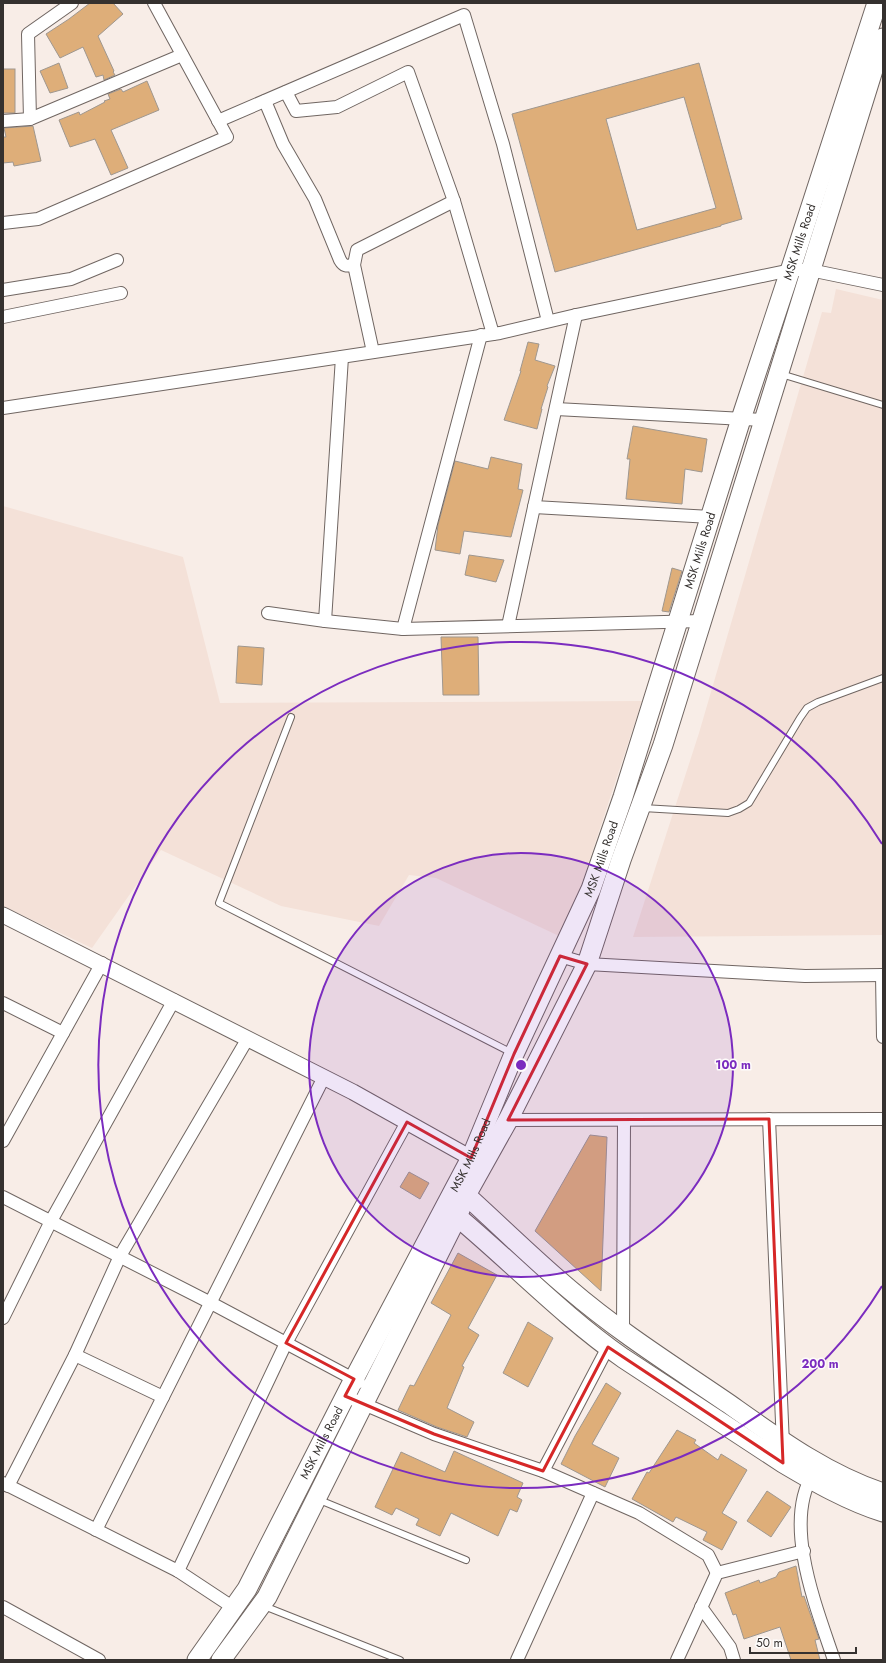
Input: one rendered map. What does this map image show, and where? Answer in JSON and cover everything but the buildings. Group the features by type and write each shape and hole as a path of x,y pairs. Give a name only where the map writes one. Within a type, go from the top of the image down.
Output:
{"main road":[{"name":"MSK Mills Road","path":"478,1160 514,1054 591,889 623,797 741,419 791,270 877,3"},
{"name":"MSK Mills Road","path":"221,1660 261,1605 367,1396 461,1191 478,1160 508,1120 586,964 662,745 883,38"},
{"path":"461,1191 569,1289 623,1332 783,1442 815,1471 864,1506 883,1512"},
{"name":"MSK Mills Road","path":"197,1660 247,1590 345,1396 451,1212"},
{"path":"451,1212 608,1347 783,1463 815,1471 831,1471 883,1493"}],"street":[{"path":"30,119 28,34 72,3"},
{"path":"3,223 38,219 227,137 154,3"},
{"path":"218,121 464,15 503,144 548,321"},
{"path":"3,121 30,119 182,54"},
{"path":"286,92 296,111 337,107 408,72 454,201 487,334 403,629"},
{"path":"264,101 283,144 315,199 342,265 354,265"},
{"path":"373,352 354,265 358,250 454,201"},
{"path":"3,290 71,279 117,260"},
{"path":"3,408 487,334 791,270 810,270 883,285"},
{"path":"3,317 121,293"},
{"path":"508,626 576,315"},
{"path":"325,621 342,357"},
{"path":"556,409 763,420"},
{"path":"534,507 711,517"},
{"path":"268,613 325,621 403,629 701,621"},
{"path":"3,914 324,1077 478,1160"},
{"path":"560,956 586,964 805,976 882,975 883,1037"},
{"path":"3,1141 8,1121 63,1033 102,963"},
{"path":"3,1318 51,1221 174,1000"},
{"path":"3,1003 63,1033"},
{"path":"234,1608 178,1571 5,1484 75,1355 120,1256 248,1038"},
{"path":"96,1530 324,1077"},
{"path":"769,1119 783,1463"},
{"path":"508,1120 624,1121 883,1119"},
{"path":"623,1332 624,1121"},
{"path":"178,1571 286,1343 407,1122"},
{"path":"3,1197 211,1303 354,1380 367,1396 434,1434 543,1472 640,1513 708,1554 717,1573"},
{"path":"543,1472 608,1347"},
{"path":"75,1355 163,1397"},
{"path":"345,1396 367,1396"},
{"path":"815,1471 803,1498 802,1533 807,1577 834,1660"},
{"path":"517,1660 593,1493"},
{"path":"717,1573 804,1551"},
{"path":"677,1660 717,1573"},
{"path":"3,1607 99,1660"},
{"path":"701,1607 730,1647 734,1660"}],"lane":[{"path":"778,373 883,404"},
{"path":"640,808 728,813 739,809 749,803 807,708 818,702 883,678"},
{"path":"291,717 220,903 514,1054"},
{"path":"316,1499 466,1560"},
{"path":"261,1605 400,1660"}],"highlighted area":[{"path":"560,956 587,964 508,1120 769,1119 783,1463 608,1347 543,1471 434,1434 345,1396 354,1379 286,1343 407,1122 471,1158 514,1054"}],"shaded area":[{"path":"836,289 883,300 883,935 633,937 699,733 822,312 831,313"},
{"path":"3,506 183,557 220,703 642,701 579,892 559,936 436,878 409,875 379,926 281,906 161,850 92,948 3,906"}]}
